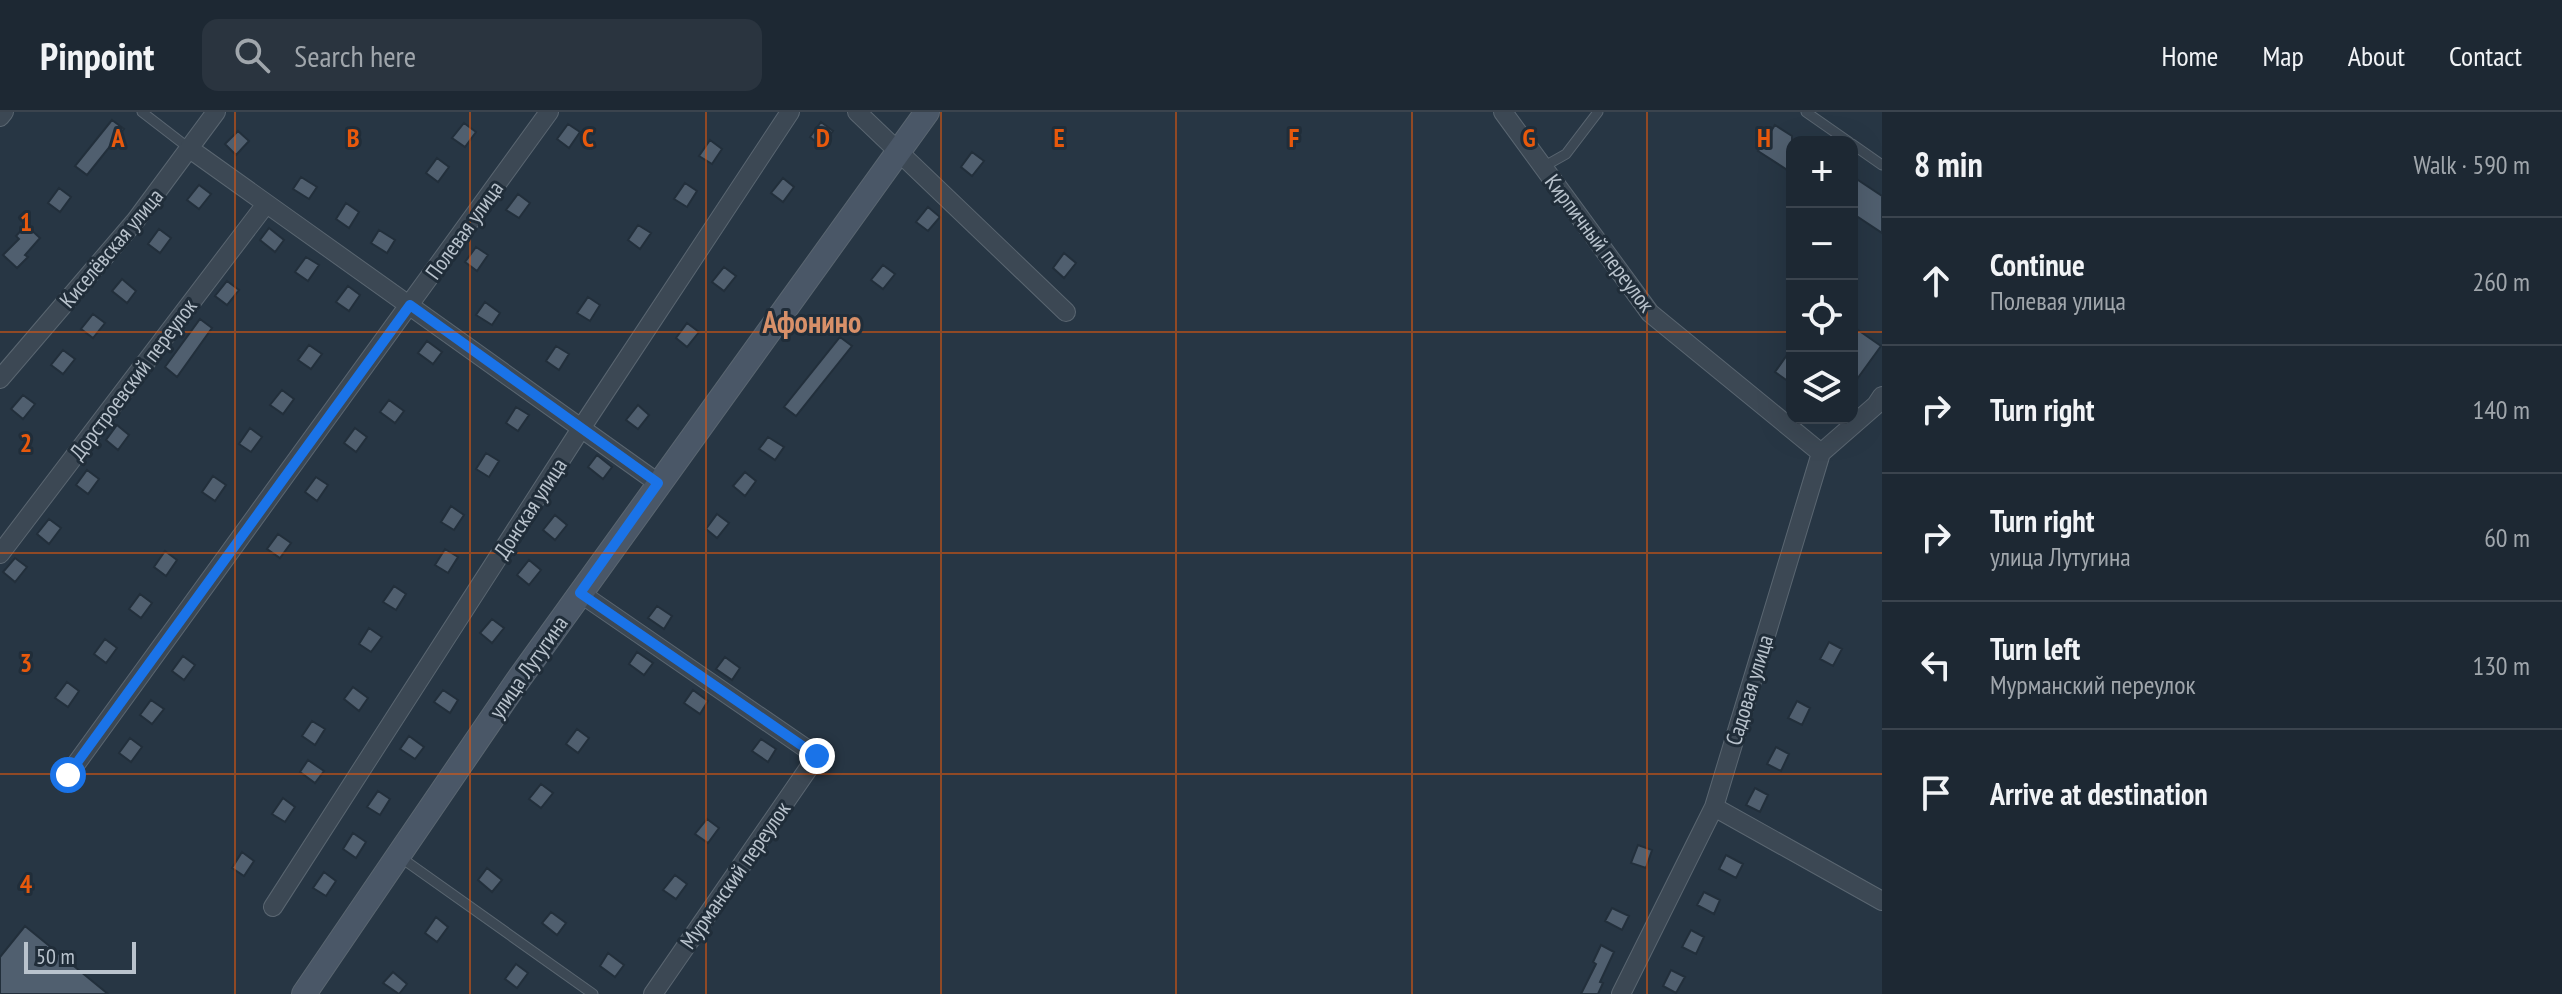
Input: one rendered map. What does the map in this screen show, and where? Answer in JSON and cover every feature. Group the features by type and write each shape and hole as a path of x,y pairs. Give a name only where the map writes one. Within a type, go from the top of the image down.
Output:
{"main road":[{"name":"улица Лутугина","path":"304,994 580,593 927,112"}],"street":[{"path":"0,117 4,112"},
{"name":"Киселёвская улица","path":"0,379 136,220 216,112"},
{"name":"Полевая улица","path":"68,775 549,112"},
{"name":"Донская улица","path":"273,907 582,427 790,112"},
{"path":"857,112 1066,312"},
{"name":"Кирпичный переулок","path":"1503,112 1650,313 1821,453"},
{"path":"190,149 658,483"},
{"name":"Дорстроевский переулок","path":"0,554 266,204"},
{"path":"1821,453 1876,405 1882,396"},
{"name":"Садовая улица","path":"1621,994 1714,807 1821,453"},
{"name":"Мурманский переулок","path":"580,593 817,756 653,994"},
{"path":"1714,807 1882,901"}],"lane":[{"path":"142,112 190,149"},
{"path":"1543,167 1566,154 1598,112"},
{"path":"1806,112 1840,136"},
{"path":"1858,148 1882,165"},
{"path":"398,856 593,994"}],"building":[{"path":"112,120 124,129 87,175 75,166"},
{"path":"821,122 833,131 821,146 810,137"},
{"path":"464,123 476,132 465,147 452,138"},
{"path":"568,124 580,132 569,148 557,139"},
{"path":"1775,125 1792,136 1786,136 1786,169 1758,151"},
{"path":"238,131 249,141 236,155 225,144"},
{"path":"710,140 722,149 712,164 699,156"},
{"path":"972,152 984,161 972,176 961,167"},
{"path":"437,158 449,167 438,182 426,173"},
{"path":"301,177 317,187 309,199 293,189"},
{"path":"783,178 794,187 783,202 771,193"},
{"path":"1858,180 1882,196 1882,233 1858,217"},
{"path":"685,183 697,191 687,207 674,199"},
{"path":"199,185 211,194 199,209 187,200"},
{"path":"59,188 71,197 60,212 48,203"},
{"path":"518,194 530,203 519,218 506,210"},
{"path":"346,203 359,212 349,228 336,219"},
{"path":"928,207 940,217 928,231 916,222"},
{"path":"26,225 40,238 17,268 3,255 19,239 16,236"},
{"path":"638,225 651,233 640,249 628,240"},
{"path":"269,228 284,240 275,252 260,240"},
{"path":"159,229 171,238 160,253 148,244"},
{"path":"379,230 395,240 387,253 371,243"},
{"path":"476,247 488,255 477,271 465,262"},
{"path":"1064,253 1076,263 1064,278 1053,268"},
{"path":"306,257 319,265 308,281 295,272"},
{"path":"883,265 895,274 883,289 871,280"},
{"path":"724,267 736,276 724,291 712,282"},
{"path":"122,279 136,291 127,303 112,291"},
{"path":"227,281 239,290 227,305 215,296"},
{"path":"348,286 360,295 349,311 336,302"},
{"path":"588,297 600,305 590,321 577,313"},
{"path":"485,302 500,313 492,325 476,315"},
{"path":"93,314 105,323 93,338 81,329"},
{"path":"200,319 212,328 177,377 165,367"},
{"path":"687,323 699,332 687,347 676,338"},
{"path":"1858,330 1881,346 1858,378"},
{"path":"840,337 852,346 796,416 784,407"},
{"path":"427,341 442,352 433,364 418,353"},
{"path":"309,345 322,354 311,369 298,360"},
{"path":"556,346 569,354 559,370 546,361"},
{"path":"63,350 75,359 63,374 51,365"},
{"path":"1786,356 1786,380 1775,372"},
{"path":"282,390 294,399 283,414 270,405"},
{"path":"23,395 35,404 23,419 11,409"},
{"path":"389,400 404,411 395,423 380,412"},
{"path":"638,405 649,415 638,429 626,420"},
{"path":"516,407 529,415 518,431 506,423"},
{"path":"117,425 129,435 118,450 106,440"},
{"path":"250,428 262,437 251,452 239,444"},
{"path":"355,428 367,437 356,452 344,443"},
{"path":"768,437 784,447 775,460 759,449"},
{"path":"486,453 499,461 489,477 476,469"},
{"path":"597,455 612,467 603,479 588,467"},
{"path":"87,470 99,479 88,494 76,485"},
{"path":"745,472 756,481 745,496 733,486"},
{"path":"213,476 226,485 215,501 202,492"},
{"path":"316,477 328,485 317,501 305,492"},
{"path":"451,506 464,515 454,530 441,522"},
{"path":"717,514 729,523 717,538 706,529"},
{"path":"555,515 567,525 555,540 543,530"},
{"path":"49,519 61,528 49,544 37,534"},
{"path":"278,534 291,543 280,558 267,549"},
{"path":"445,549 458,557 448,573 435,565"},
{"path":"165,551 177,560 166,576 154,567"},
{"path":"15,558 27,567 15,582 3,572"},
{"path":"529,560 541,570 529,585 517,575"},
{"path":"394,586 406,594 396,610 383,602"},
{"path":"140,594 152,603 141,618 129,609"},
{"path":"657,606 672,616 664,629 648,618"},
{"path":"492,619 504,628 492,643 480,633"},
{"path":"369,628 382,637 371,652 359,644"},
{"path":"105,639 117,648 106,663 94,654"},
{"path":"1829,642 1842,649 1833,666 1820,659"},
{"path":"637,652 653,663 644,675 629,664"},
{"path":"183,656 195,665 184,680 172,671"},
{"path":"725,657 740,668 732,680 716,669"},
{"path":"67,682 79,691 68,707 55,698"},
{"path":"353,687 368,698 359,711 344,699"},
{"path":"443,690 458,700 450,713 434,702"},
{"path":"693,690 708,701 700,714 684,703"},
{"path":"151,700 164,709 152,724 140,715"},
{"path":"1797,701 1810,708 1802,725 1788,718"},
{"path":"312,721 325,729 315,745 302,736"},
{"path":"577,729 589,738 578,753 566,744"},
{"path":"409,736 424,747 415,759 400,749"},
{"path":"130,738 142,747 131,762 119,753"},
{"path":"761,739 776,749 768,762 752,751"},
{"path":"1776,747 1789,754 1781,771 1767,764"},
{"path":"308,760 324,771 315,783 300,772"},
{"path":"541,784 553,793 541,808 529,799"},
{"path":"1755,788 1768,795 1760,812 1746,805"},
{"path":"378,791 390,799 380,815 367,807"},
{"path":"283,798 295,807 285,822 272,814"},
{"path":"707,819 719,828 708,843 695,834"},
{"path":"353,833 366,842 356,858 343,849"},
{"path":"1638,845 1652,850 1646,868 1631,863"},
{"path":"242,852 254,861 244,876 232,868"},
{"path":"1726,855 1743,864 1736,878 1719,869"},
{"path":"487,868 502,880 492,892 478,880"},
{"path":"324,872 336,881 326,896 313,888"},
{"path":"675,875 687,884 676,899 663,890"},
{"path":"1704,892 1720,900 1714,914 1697,905"},
{"path":"1612,908 1629,916 1622,930 1605,921"},
{"path":"551,912 566,923 557,935 542,923"},
{"path":"436,917 448,927 437,942 425,933"},
{"path":"25,926 108,994 0,994 0,957"},
{"path":"1691,930 1704,937 1696,954 1682,947"},
{"path":"1601,945 1614,952 1600,982 1603,983 1598,994 1581,994 1596,964 1593,962"},
{"path":"608,953 624,965 615,977 600,966"},
{"path":"516,964 528,973 517,988 505,979"},
{"path":"1671,970 1685,977 1676,993 1663,986"},
{"path":"393,972 407,984 399,994 383,983"}],"district":[{"name":"Афонино","path":"812,321"}],"route":[{"path":"68,775 410,305 658,483 580,593 817,756"}]}
